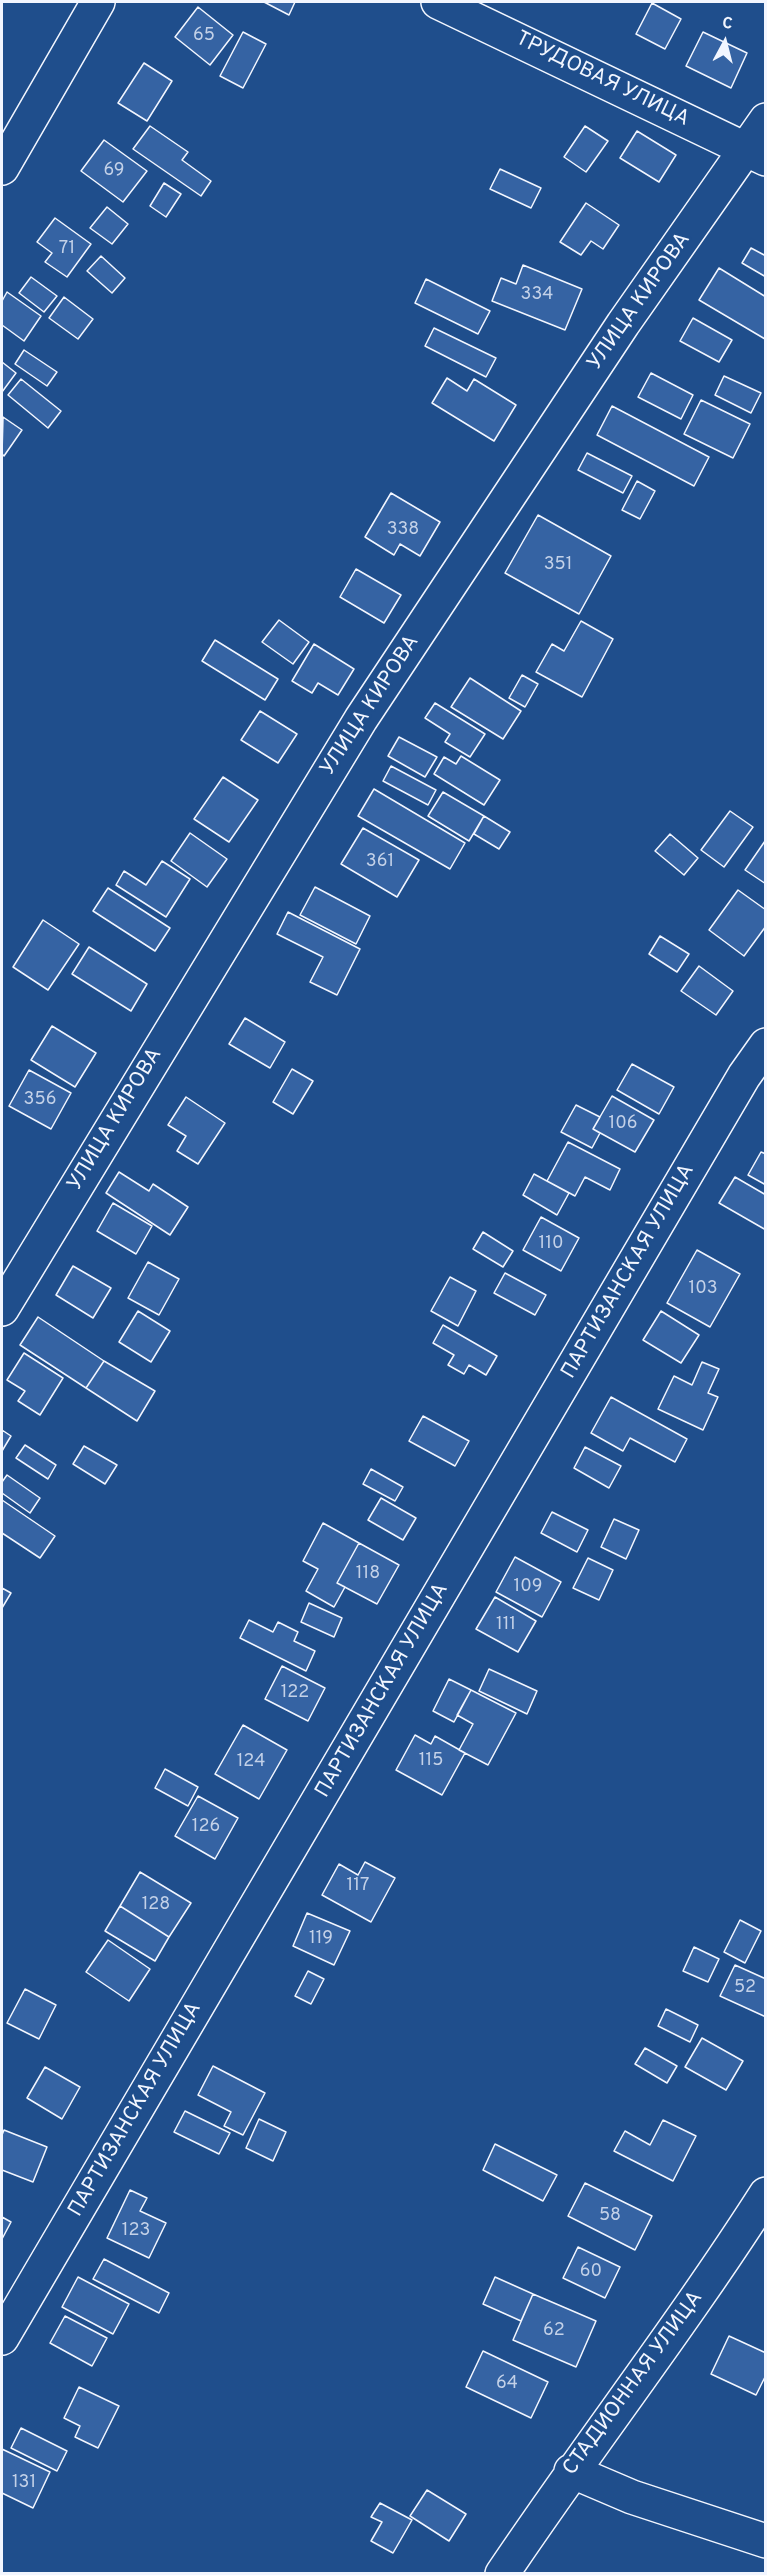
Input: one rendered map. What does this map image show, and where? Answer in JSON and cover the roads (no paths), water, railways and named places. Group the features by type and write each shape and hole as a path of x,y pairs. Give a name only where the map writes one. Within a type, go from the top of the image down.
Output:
{"street":[{"path":"2,168 98,2"},
{"name":"ТРУДОВАЯ УЛИЦА","path":"438,2 756,154"},
{"name":"УЛИЦА КИРОВА","path":"2,1309 361,718 623,324 756,154 765,120"},
{"name":"ПАРТИЗАНСКАЯ УЛИЦА","path":"2,2338 738,1086 765,1045"},
{"name":"СТАДИОННАЯ УЛИЦА","path":"502,2574 571,2471 735,2241 765,2194"},
{"path":"571,2471 632,2497 765,2541"}]}
